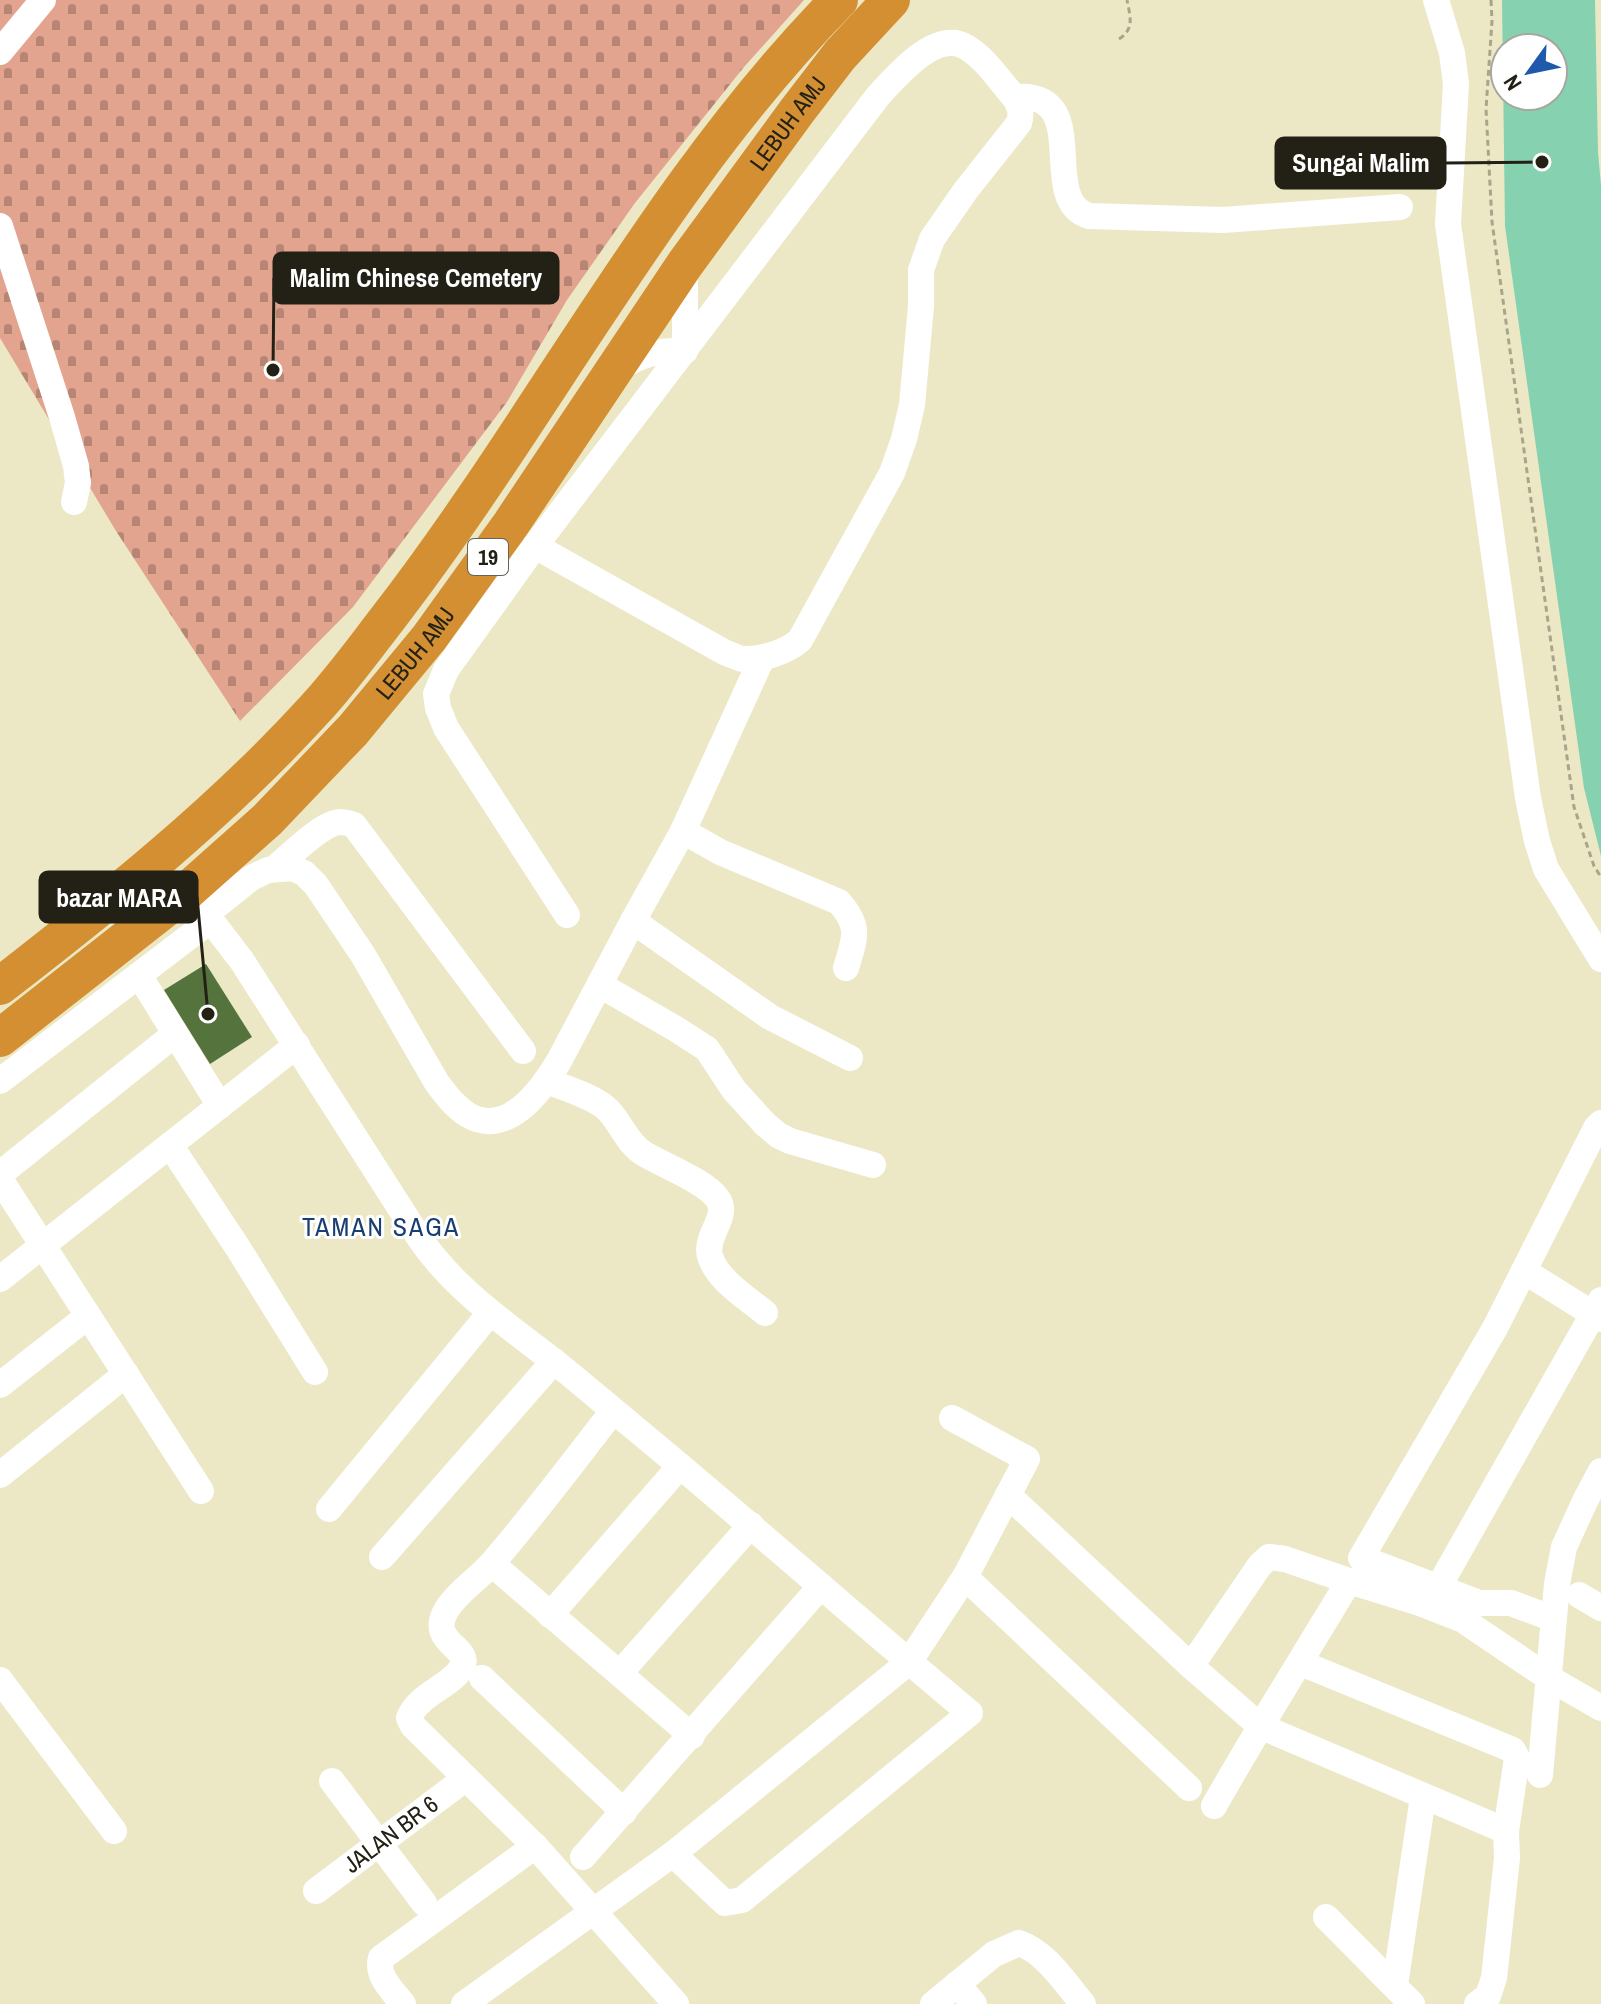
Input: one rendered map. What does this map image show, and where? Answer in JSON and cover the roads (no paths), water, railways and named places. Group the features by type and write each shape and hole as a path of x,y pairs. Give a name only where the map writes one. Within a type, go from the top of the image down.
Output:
{"highway":[{"name":"LEBUH AMJ","path":"0,986 138,877 249,777 316,709 449,534 712,146 839,0"},
{"name":"LEBUH AMJ","path":"0,1038 201,909 267,820 353,730 397,678 511,524 685,264 815,87 891,0"}],"street":[{"path":"0,52 43,0"},
{"path":"1436,0 1452,53 1456,84 1448,224 1528,798 1546,869 1601,959"},
{"path":"535,546 724,652 742,659 762,658 793,646 800,640 892,473 904,439 912,405 921,270 932,239 1019,123 1020,106 982,61 963,45 949,43 935,46 921,55 878,96 535,546 446,670 436,694 446,728 567,915"},
{"path":"1014,97 1041,99 1050,105 1057,117 1068,197 1079,213 1089,216 1223,220 1400,207"},
{"path":"0,226 76,466 78,483 74,502"},
{"path":"685,264 685,351"},
{"path":"611,373 636,357 661,350 685,351"},
{"path":"275,868 292,868 304,873 316,885 363,955 437,1083 452,1102 469,1116 487,1122 507,1118 529,1101 547,1081 683,831 762,658"},
{"path":"0,1081 139,975 201,909 251,878 275,868 321,830 343,822 354,825 523,1051"},
{"path":"683,831 720,852 839,902 851,916 854,927 846,968"},
{"path":"201,909 242,961 433,1259 450,1278 751,1525 970,1713 742,1900 725,1903 673,1854"},
{"path":"633,921 770,1017 850,1058"},
{"path":"139,975 220,1106"},
{"path":"600,985 707,1049 734,1090 778,1135 873,1165"},
{"path":"175,1034 0,1176 201,1491"},
{"path":"0,1279 297,1045"},
{"path":"547,1081 603,1105 638,1150 683,1174 718,1198 721,1215 709,1245 712,1261 725,1279 765,1313"},
{"path":"1214,1806 1301,1663 1495,1328 1601,1123"},
{"path":"170,1145 315,1372"},
{"path":"1438,1588 1598,1311 1524,1271"},
{"path":"329,1509 490,1313"},
{"path":"0,1385 88,1316"},
{"path":"382,1557 554,1361"},
{"path":"0,1475 126,1374"},
{"path":"613,1411 492,1564 447,1609 440,1624 441,1630 460,1653 462,1667 418,1704 409,1718 413,1726 535,1846 595,1912 669,2002"},
{"path":"464,2004 673,1854 909,1662 965,1577 1027,1459 952,1418"},
{"path":"550,1615 680,1466"},
{"path":"1540,1775 1557,1584 1564,1547 1593,1503 1601,1471"},
{"path":"1008,1495 1260,1726 1506,1831"},
{"path":"620,1673 751,1525"},
{"path":"1191,1666 1266,1559 1274,1556 1438,1588 1479,1603 1511,1603 1554,1619"},
{"path":"492,1564 692,1736"},
{"path":"1355,1570 1417,1602 1463,1620 1549,1678 1601,1708"},
{"path":"965,1577 1189,1788"},
{"path":"583,1857 821,1586"},
{"path":"1301,1663 1513,1750 1517,1758 1506,1831 1507,1858 1494,1978 1488,1996 1477,2004"},
{"path":"482,1678 624,1812"},
{"path":"0,1680 114,1831"},
{"name":"JALAN BR 6","path":"316,1891 466,1778"},
{"path":"332,1781 424,1903"},
{"path":"1404,1995 1423,1797"},
{"path":"403,2004 381,1976 379,1963 384,1955 535,1846"},
{"path":"1326,1917 1404,1995"},
{"path":"933,2004 994,1954 1019,1943 1030,1946 1040,1954 1083,2004"},
{"path":"957,1984 974,2004"}],"place":[{"name":"Sungai Malim","path":"1542,162"},
{"name":"Malim Chinese Cemetery","path":"273,370"},
{"name":"bazar MARA","path":"208,1014"}],"district":[{"name":"TAMAN SAGA","path":"381,1227"}]}
